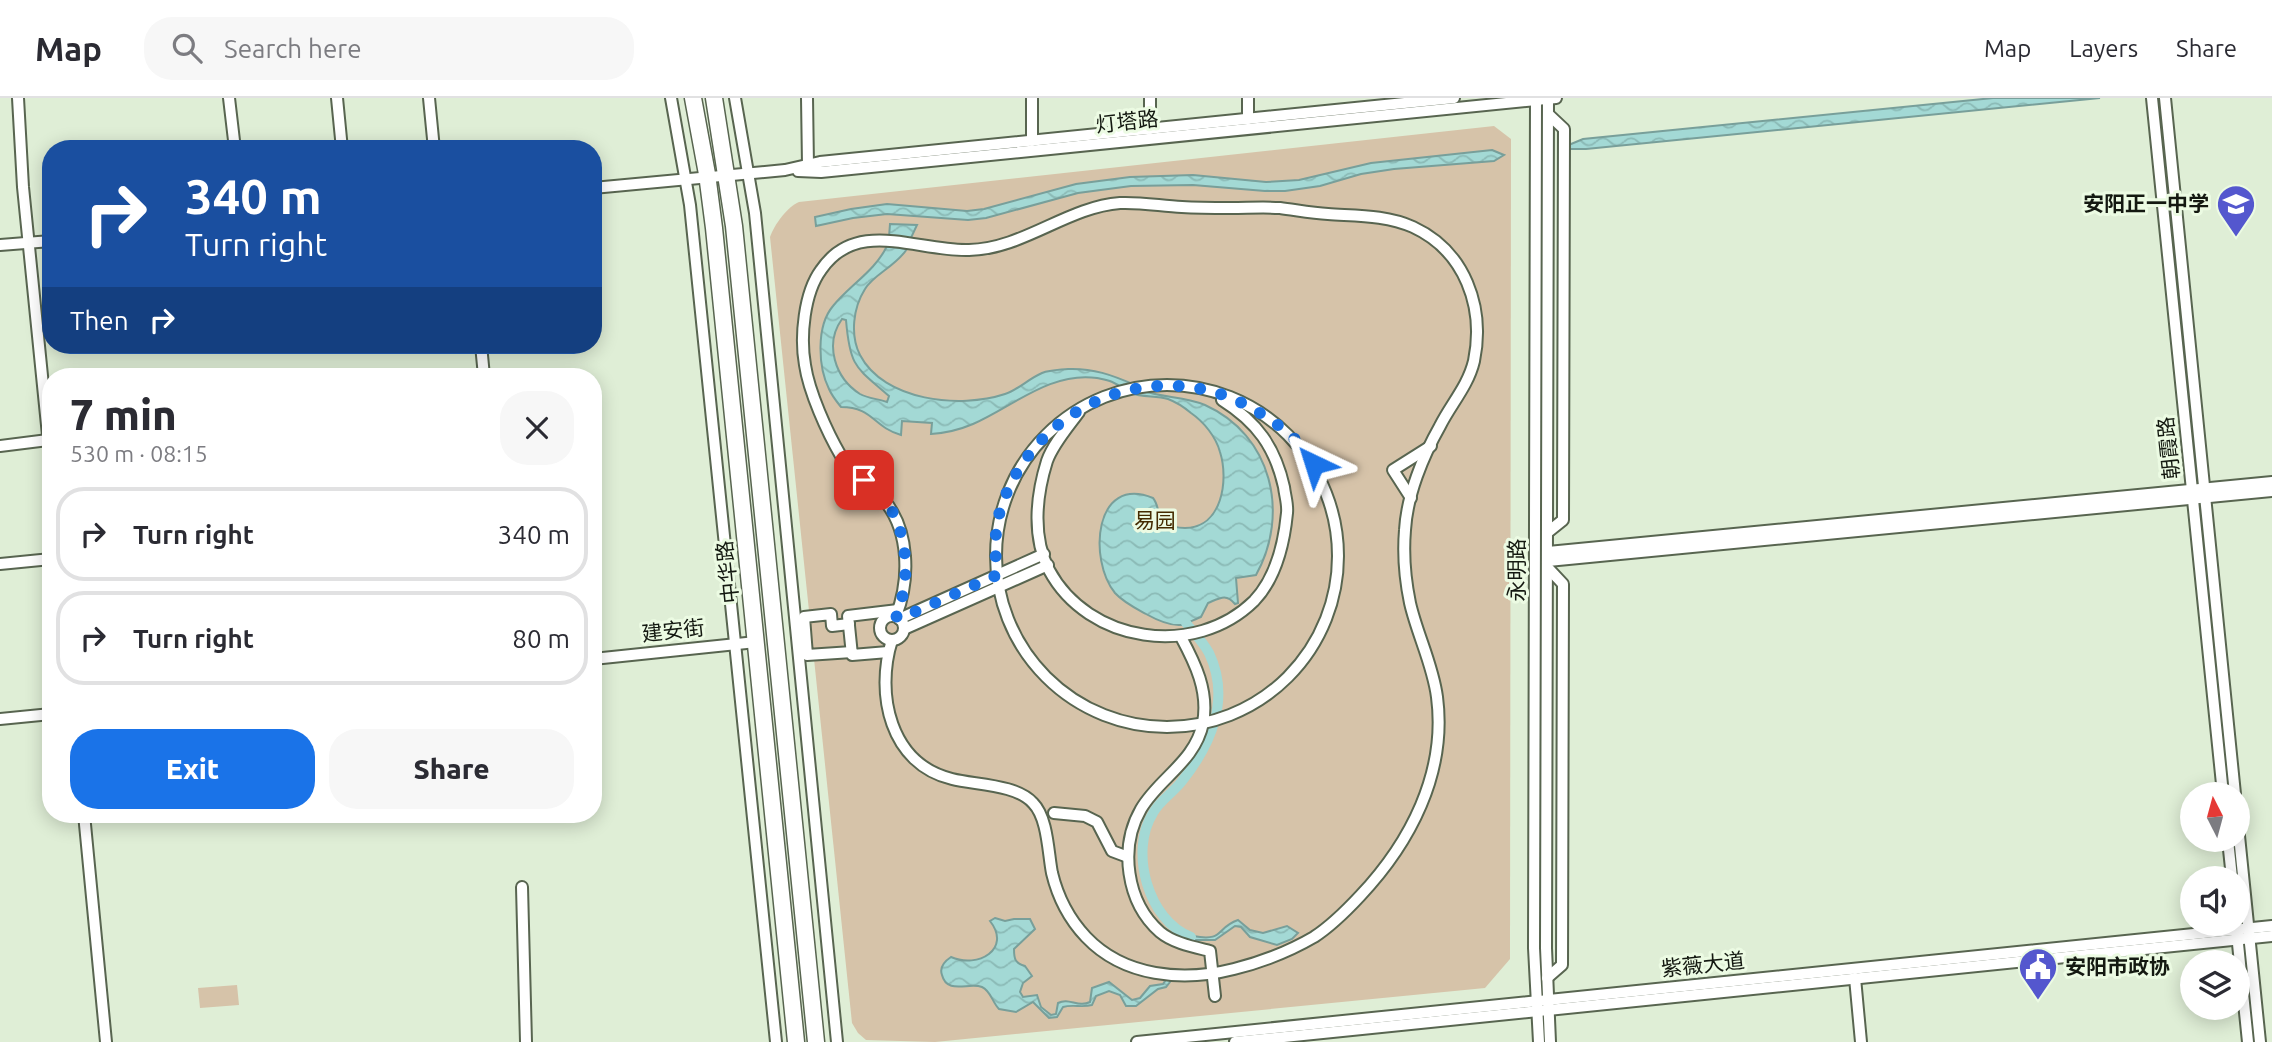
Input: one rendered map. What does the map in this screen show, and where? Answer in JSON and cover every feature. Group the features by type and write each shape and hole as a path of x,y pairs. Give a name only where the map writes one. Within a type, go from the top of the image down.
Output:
{"highway":[{"name":"中华路","path":"693,98 708,177 796,1042"},
{"name":"中华路","path":"714,98 727,176 816,1042"}],"street":[{"path":"18,98 42,378"},
{"path":"229,98 234,140"},
{"path":"337,98 341,140"},
{"path":"429,98 433,140"},
{"path":"671,98 690,205 776,1042"},
{"path":"735,98 755,213 837,1042"},
{"path":"807,98 808,165"},
{"path":"1032,98 1032,141"},
{"path":"1150,98 1150,129"},
{"path":"1248,98 1248,119"},
{"name":"灯塔路","path":"602,187 785,170 808,165 1248,119 1367,102 1454,98"},
{"name":"灯塔路","path":"785,170 821,172 1556,98"},
{"name":"朝霞路","path":"2152,98 2234,782"},
{"name":"朝霞路","path":"2165,98 2222,782"},
{"name":"永明路","path":"1542,99 1548,114 1547,978 1542,1006 1550,1042"},
{"name":"永明路","path":"1539,1042 1542,1006 1542,99"},
{"path":"1548,114 1564,129 1563,520 1548,532"},
{"path":"892,640 884,674 886,703 894,731 906,751 923,768 951,779 1009,789 1033,802 1044,824 1053,878 1067,914 1105,955 1127,966 1161,974 1212,974 1281,953 1317,935 1378,877 1404,842 1423,804 1437,746 1437,696 1410,603 1403,555 1406,517 1411,498 1440,424 1461,394 1474,363 1477,315 1467,278 1448,252 1415,228 1378,217 1277,208 1180,207 1137,202 1104,205 1011,243 972,251 883,240 863,240 847,246 822,267 810,293 804,331 804,365 824,424 845,462 887,503 902,533 905,574 899,619 900,637 892,640 884,637 880,630 881,622 888,616 899,619 997,575 1046,560"},
{"path":"0,245 42,242"},
{"path":"1165,385 1204,390 1245,403 1307,450 1322,477 1336,528 1336,580 1329,612 1320,635 1285,683 1240,713 1188,727 1151,727 1108,717 1082,706 1057,689 1035,668 1016,636 999,597 995,550 999,513 1010,484 1027,457 1044,436 1065,418 1109,396 1143,386 1165,385"},
{"path":"1080,410 1048,459 1037,503 1039,536 1046,560 1074,603 1107,626 1152,637 1190,634 1233,616 1254,600 1274,571 1284,540 1288,507 1278,463 1261,432 1243,414 1204,390"},
{"path":"0,446 42,441"},
{"path":"1411,498 1393,470 1431,446"},
{"path":"2199,494 2272,482"},
{"path":"1548,560 2199,494 2272,491"},
{"path":"0,564 42,560"},
{"path":"888,652 852,655 848,615 899,619 999,587 1046,560"},
{"path":"849,624 832,626 831,614 804,617 807,655 852,652"},
{"path":"1190,634 1204,692 1203,723 1194,745 1177,771 1157,788 1141,809 1128,839 1128,871 1141,907 1161,932 1184,944 1210,951 1215,996"},
{"name":"建安街","path":"602,658 756,642"},
{"path":"0,719 42,715"},
{"path":"1054,813 1085,816 1097,822 1112,851 1128,857"},
{"path":"85,823 106,1042"},
{"path":"522,887 526,1042"},
{"name":"紫薇大道","path":"2250,930 2272,926"},
{"name":"紫薇大道","path":"2250,933 2272,936"},
{"name":"紫薇大道","path":"1235,1042 1542,1006 2204,936"},
{"name":"紫薇大道","path":"1138,1042 1855,978 2208,936"},
{"path":"2242,936 2248,1042"},
{"path":"2243,936 2260,1042"},
{"path":"1855,978 1861,1042"}],"green space":[{"name":"易园","path":"1494,126 1511,139 1510,959 1485,988 935,1042 866,1040 852,1023 770,237 778,222 790,207 799,202"},
{"path":"237,985 239,1005 200,1008 198,988"}],"water":[{"path":"1993,98 2100,98 1586,149 1559,149 1583,139"},
{"path":"1492,150 1504,155 1494,161 1361,174 1320,186 1285,191 1193,185 1131,186 1078,193 986,218 968,220 887,214 816,226 815,217 887,204 967,211 984,209 1076,184 1130,177 1193,175 1266,182 1299,180 1371,163"},
{"path":"890,224 917,225 910,240 889,237"},
{"path":"887,246 907,249 865,289 856,313 854,330 860,355 871,370 886,383 925,397 967,401 1005,394 1042,373 1058,370 1094,371 1135,385 1121,388 1113,382 1097,378 1064,380 1032,392 973,424 931,434 932,423 902,421 901,435 892,432 860,410 841,407 825,380 821,335 827,314 833,306 882,255","holes":["842,319 846,320 853,357 862,372 889,396 887,402 860,394 851,387 839,370 833,349 834,339"]},
{"path":"1142,390 1197,402 1228,418 1246,436 1260,456 1268,478 1272,502 1272,527 1266,551 1256,575 1236,578 1238,603 1223,597 1208,603 1201,617 1181,625 1158,620 1122,599 1106,578 1101,561 1102,524 1108,509 1118,498 1133,494 1153,498 1165,522 1185,528 1197,526 1207,520 1215,511 1223,488 1223,463 1216,441 1209,430 1196,417 1171,400 1131,393"},
{"path":"995,918 1005,921 1030,919 1035,929 1014,949 1016,960 1025,966 1032,976 1023,983 1020,992 1023,997 1037,995 1041,1007 1051,1015 1056,1014 1058,1003 1062,1001 1081,1004 1090,1002 1092,988 1109,982 1132,1000 1140,998 1150,986 1163,984 1167,978 1170,978 1170,982 1136,1006 1126,1006 1120,995 1109,991 1096,996 1092,1005 1063,1007 1057,1017 1049,1018 1033,1002 1016,1012 999,1009 982,987 949,985 941,972 943,964 951,957 972,960 989,954 997,940 996,931 990,921"},
{"path":"1238,920 1250,930 1263,933 1287,926 1298,933 1292,939 1277,945 1250,937 1241,927 1235,926 1215,940 1190,940 1193,936 1215,936"}],"waterway":[{"path":"1186,623 1207,649 1215,670 1218,687 1215,721 1202,752 1192,767 1153,813 1146,829 1143,865 1154,901 1176,929 1191,937"}],"place":[{"name":"安阳正一中学","path":"2236,238"},
{"name":"安阳市政协","path":"2038,1001"}],"route":[{"path":"864,480 887,503 902,533 905,574 896,616 899,619 997,575 995,550 999,513 1010,484 1044,436 1065,418 1109,396 1143,386 1165,385 1204,390 1245,403 1307,450 1314,464"}]}
